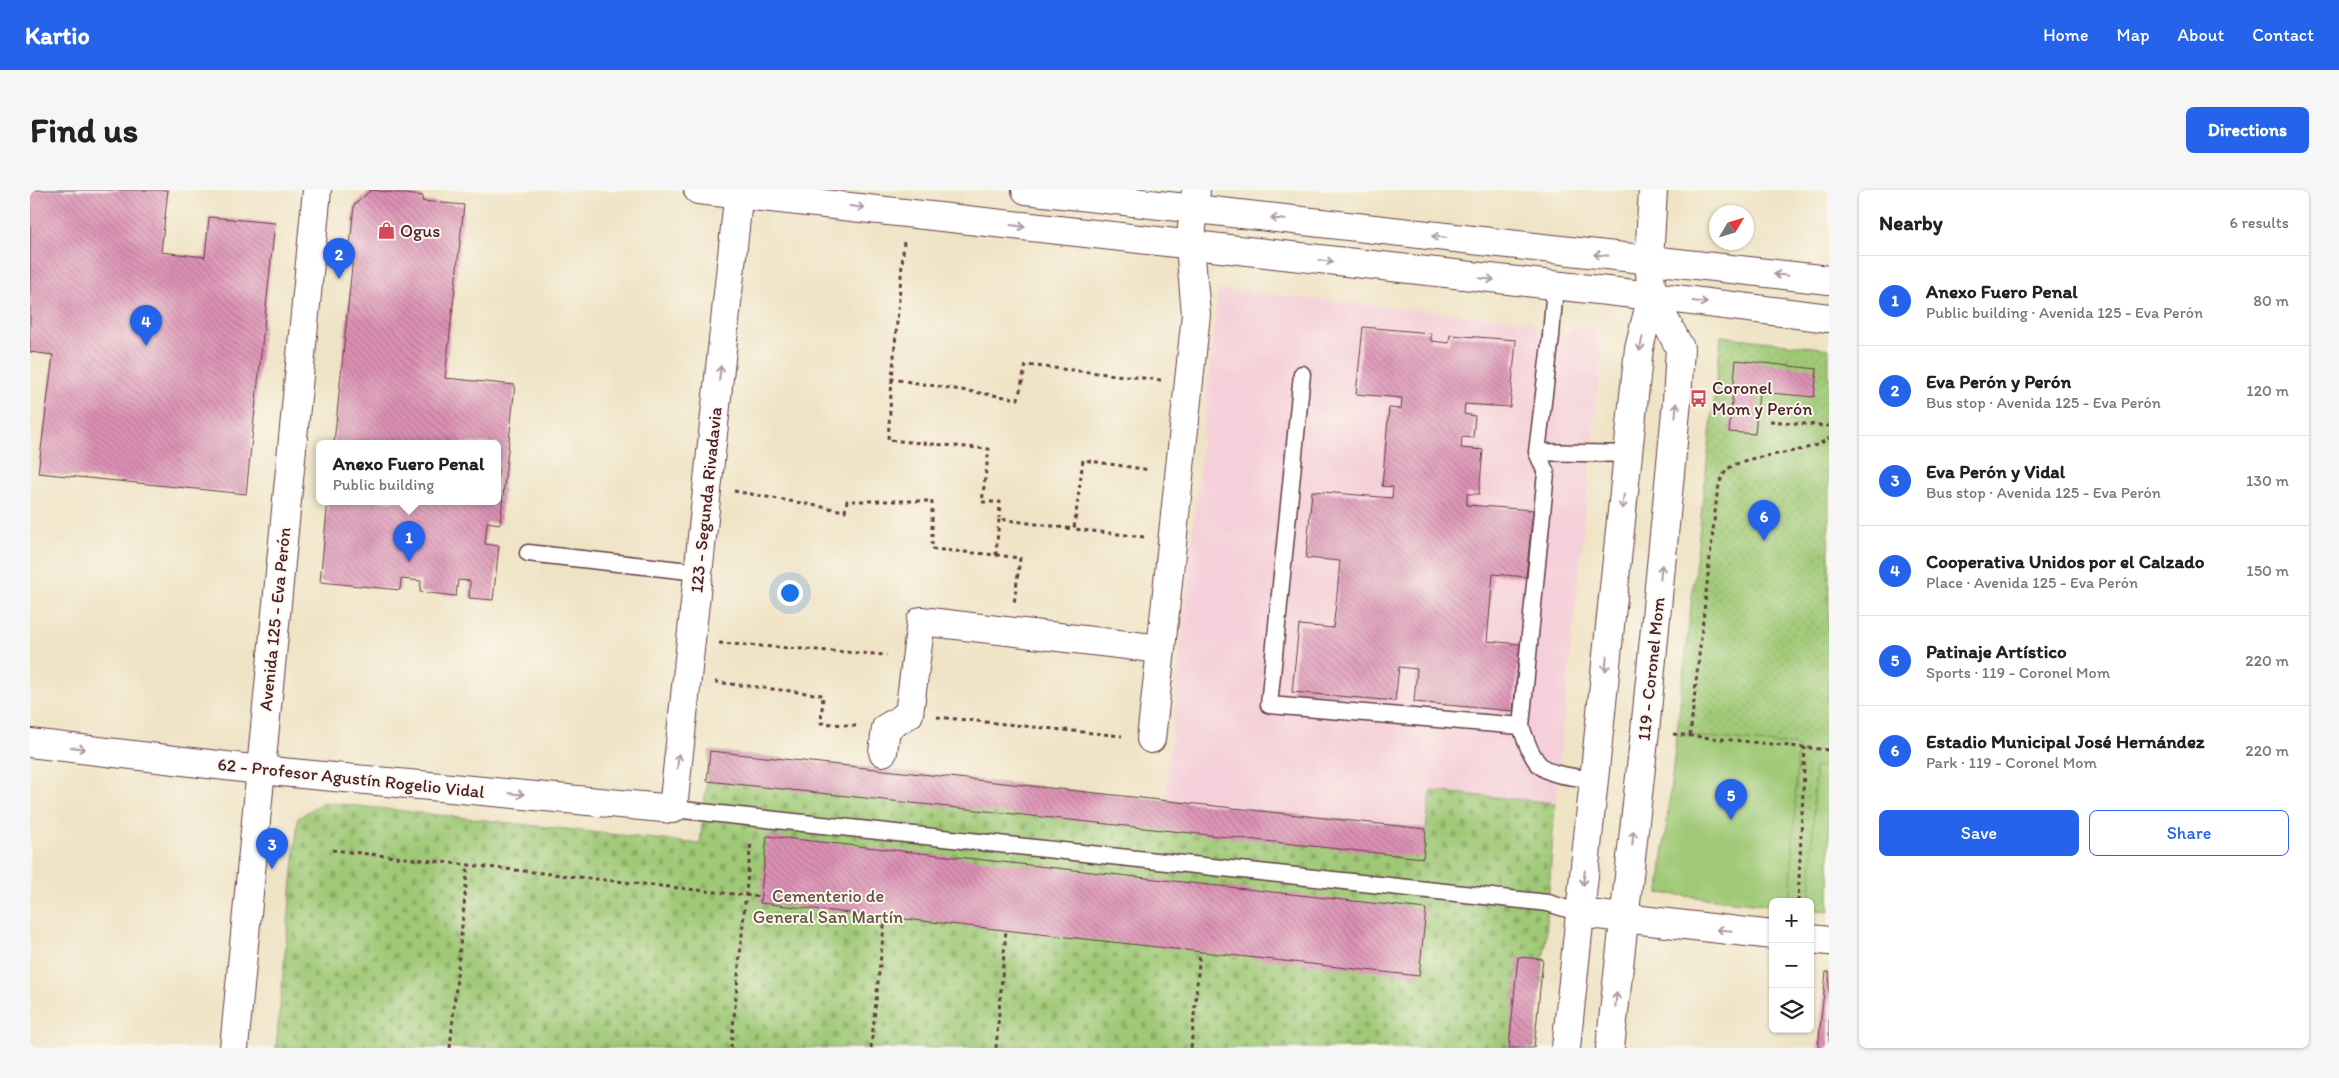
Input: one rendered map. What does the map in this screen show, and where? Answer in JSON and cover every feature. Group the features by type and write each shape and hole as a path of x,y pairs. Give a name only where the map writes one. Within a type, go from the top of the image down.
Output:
{"main road":[{"name":"Avenida 125 - Eva Perón","path":"234,1048 317,190"},
{"path":"698,190 739,192 1190,246 1652,296 1829,318"},
{"path":"1026,190 1195,200 1649,260 1829,280"},
{"name":"119 - Coronel Mom","path":"1566,1048 1639,348 1652,296 1649,260 1654,190"},
{"name":"123 - Segunda Rivadavia","path":"673,809 739,192"},
{"path":"1151,739 1196,314 1190,246 1195,200"},
{"name":"119 - Coronel Mom","path":"1610,1048 1646,731 1677,401 1680,348 1652,296"},
{"path":"893,731 916,657 921,621 1161,649"},
{"name":"62 - Profesor Agustín Rogelio Vidal","path":"30,743 260,770 673,809"},
{"path":"1580,913 1769,935"},
{"path":"1814,939 1829,941"}],"lane":[{"path":"1555,286 1552,336 1537,452 1546,474 1521,726 1530,755 1546,771 1594,780"},
{"path":"1302,374 1269,705 1521,726"},
{"path":"1537,452 1628,454"},
{"path":"528,553 698,572"},
{"path":"673,809 1548,903 1580,913"}],"path":[{"path":"904,242 888,440 989,449 982,502 1000,502 996,555"},
{"path":"892,379 1018,399 1026,365 1189,383"},
{"path":"1770,421 1829,426"},
{"path":"1690,736 1717,495 1723,475 1736,464 1812,447 1829,438"},
{"path":"1074,529 1083,460 1179,474"},
{"path":"707,490 745,492 845,511 847,501 932,502 932,549 1020,558 1011,632"},
{"path":"999,519 1172,540"},
{"path":"691,641 916,657"},
{"path":"687,680 823,695 821,723 893,731 1151,739"},
{"path":"1646,731 1829,750"},
{"path":"1798,898 1805,747"},
{"path":"731,1048 754,818"},
{"path":"332,850 761,897"},
{"path":"450,1048 468,865"},
{"path":"871,1048 885,917"},
{"path":"996,1048 1006,930"},
{"path":"1191,1048 1200,952"}],"shaded area":[{"path":"1218,289 1529,321 1537,329 1539,335 1564,336 1573,327 1593,329 1603,340 1555,803 1431,791 1426,829 1165,801"}],"green space":[{"path":"1721,336 1829,349 1829,911 1814,909 1814,898 1769,898 1769,905 1659,893"},
{"path":"1677,734 1798,746 1790,898 1769,898 1769,905 1659,893"},
{"name":"Cementerio de General San Martín","path":"710,751 1426,829 1431,791 1555,803 1546,936 1534,1048 276,1048 298,818 323,802 700,844"},
{"path":"1815,767 1829,769 1829,911 1814,909 1814,898 1810,898"}],"building":[{"path":"30,190 168,190 161,252 205,257 209,217 275,223 246,494 38,473 53,355 30,352"},
{"path":"371,190 423,196 422,201 464,205 445,378 515,385 500,524 487,522 485,544 499,546 493,600 469,598 470,581 458,580 456,596 420,592 421,581 401,579 400,590 320,582 328,505 501,505 501,440 334,440 353,257 349,257 354,205"},
{"path":"1363,327 1431,333 1431,341 1449,343 1450,335 1516,340 1510,407 1465,404 1464,414 1475,416 1473,438 1462,437 1461,448 1483,450 1479,494 1467,494 1467,505 1533,510 1526,577 1493,574 1487,641 1520,644 1513,711 1414,702 1417,669 1399,667 1395,701 1292,692 1299,625 1333,628 1337,595 1340,561 1306,558 1312,491 1392,498 1393,487 1382,486 1389,408 1401,409 1402,398 1356,394"},
{"path":"1736,360 1817,369 1814,397 1759,392 1755,434 1729,432"},
{"path":"710,751 1426,829 1423,858 707,781"},
{"path":"767,836 1426,909 1419,976 760,903"},
{"path":"1518,957 1543,959 1534,1048 1509,1048"},
{"path":"1826,972 1829,972 1829,1048 1818,1048"}],"place":[{"name":"Ogus","path":"386,231"},
{"name":"Eva Perón y Perón","path":"339,279"},
{"name":"Cooperativa Unidos por el Calzado","path":"146,346"},
{"name":"Coronel Mom y Perón","path":"1698,398"},
{"name":"Estadio Municipal José Hernández","path":"1764,541"},
{"name":"Anexo Fuero Penal","path":"409,562"},
{"name":"Patinaje Artístico","path":"1731,820"},
{"name":"Eva Perón y Vidal","path":"272,869"}]}
